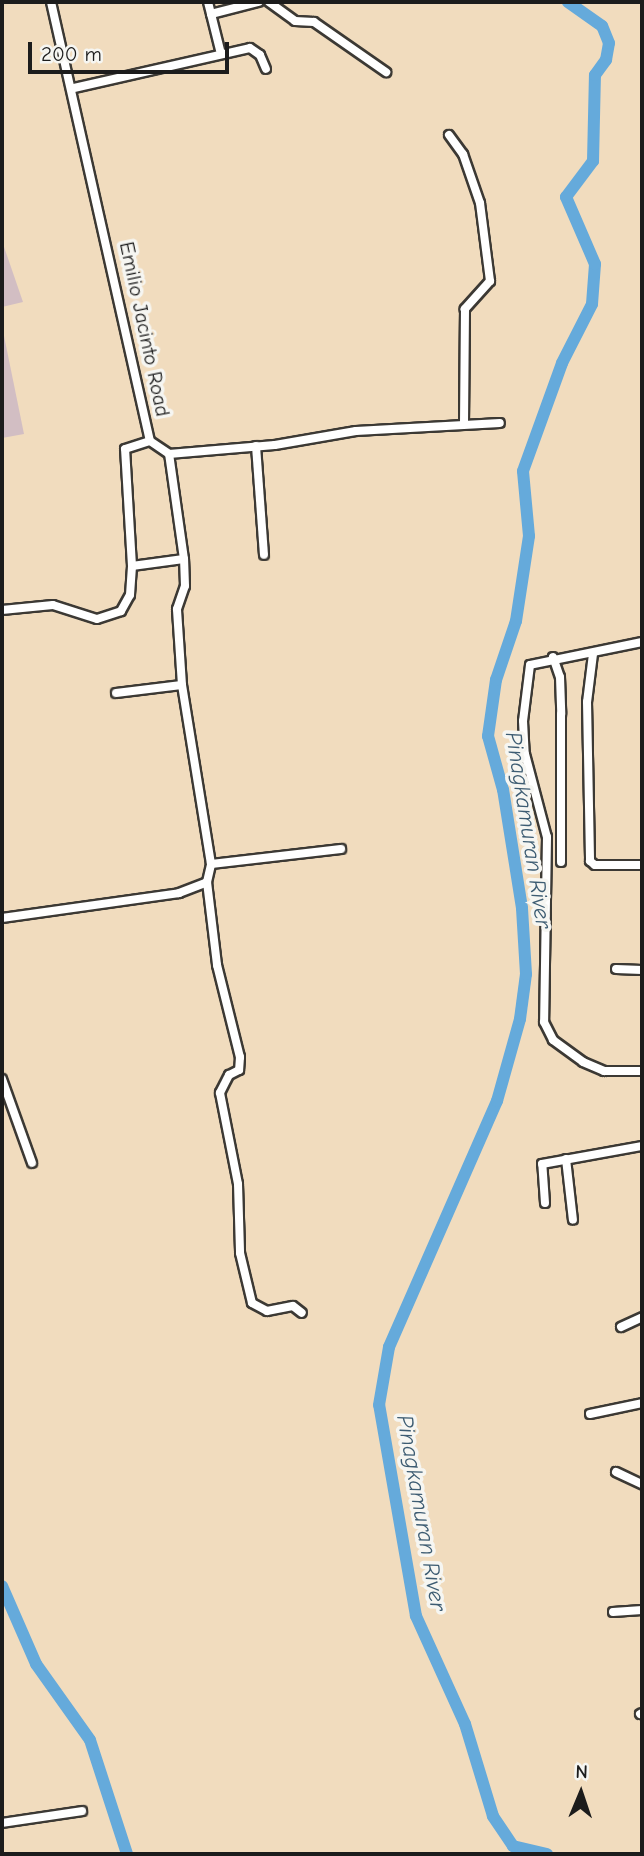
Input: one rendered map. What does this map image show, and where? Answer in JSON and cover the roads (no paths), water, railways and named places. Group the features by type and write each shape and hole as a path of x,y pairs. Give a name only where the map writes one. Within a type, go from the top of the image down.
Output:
{"street":[{"name":"Emilio Jacinto Road","path":"51,2 74,88 150,441 169,454"},
{"path":"208,2 221,54"},
{"path":"211,13 258,2"},
{"path":"269,2 295,22 314,22 386,72"},
{"path":"74,88 221,54 254,49 266,69"},
{"path":"449,135 463,154 480,203 490,281 465,309 464,423"},
{"path":"302,1313 293,1306 267,1311 252,1303 240,1253 239,1198 220,1093 229,1075 239,1070 240,1057 217,965 206,882 211,863 182,685 177,609 185,586 184,559 169,454 256,446 356,431 500,423"},
{"path":"2,610 54,605 97,619 108,618 127,604 131,566 125,449 150,441"},
{"path":"256,446 264,555"},
{"path":"131,566 184,559"},
{"path":"642,642 606,647 593,654 553,657 530,665 526,674 523,721 525,754 547,837 544,1022 553,1040 583,1062 604,1071 642,1072"},
{"path":"593,654 587,702 590,861 594,865 642,866"},
{"path":"553,657 560,677 561,862"},
{"path":"116,693 182,685"},
{"path":"211,863 341,849"},
{"path":"2,918 179,893 206,882"},
{"path":"616,969 642,970"},
{"path":"2,1079 32,1163"},
{"path":"545,1203 541,1167 566,1159 642,1146"},
{"path":"566,1159 573,1220"},
{"path":"621,1327 642,1317"},
{"path":"590,1414 642,1403"},
{"path":"616,1472 642,1484"},
{"path":"613,1612 642,1610"},
{"path":"2,1823 82,1811"}],"waterway":[{"name":"Pinagkamuran River","path":"547,1854 513,1846 493,1816 465,1724 416,1616 379,1405 389,1347 497,1101 520,1019 526,974 522,908 503,790 488,736 496,680 516,621 529,536 523,471 562,363 592,304 595,264 566,197 593,161 595,75 606,60 609,43 602,26 568,2"},
{"path":"2,1586 36,1664 90,1740 127,1854"}]}
